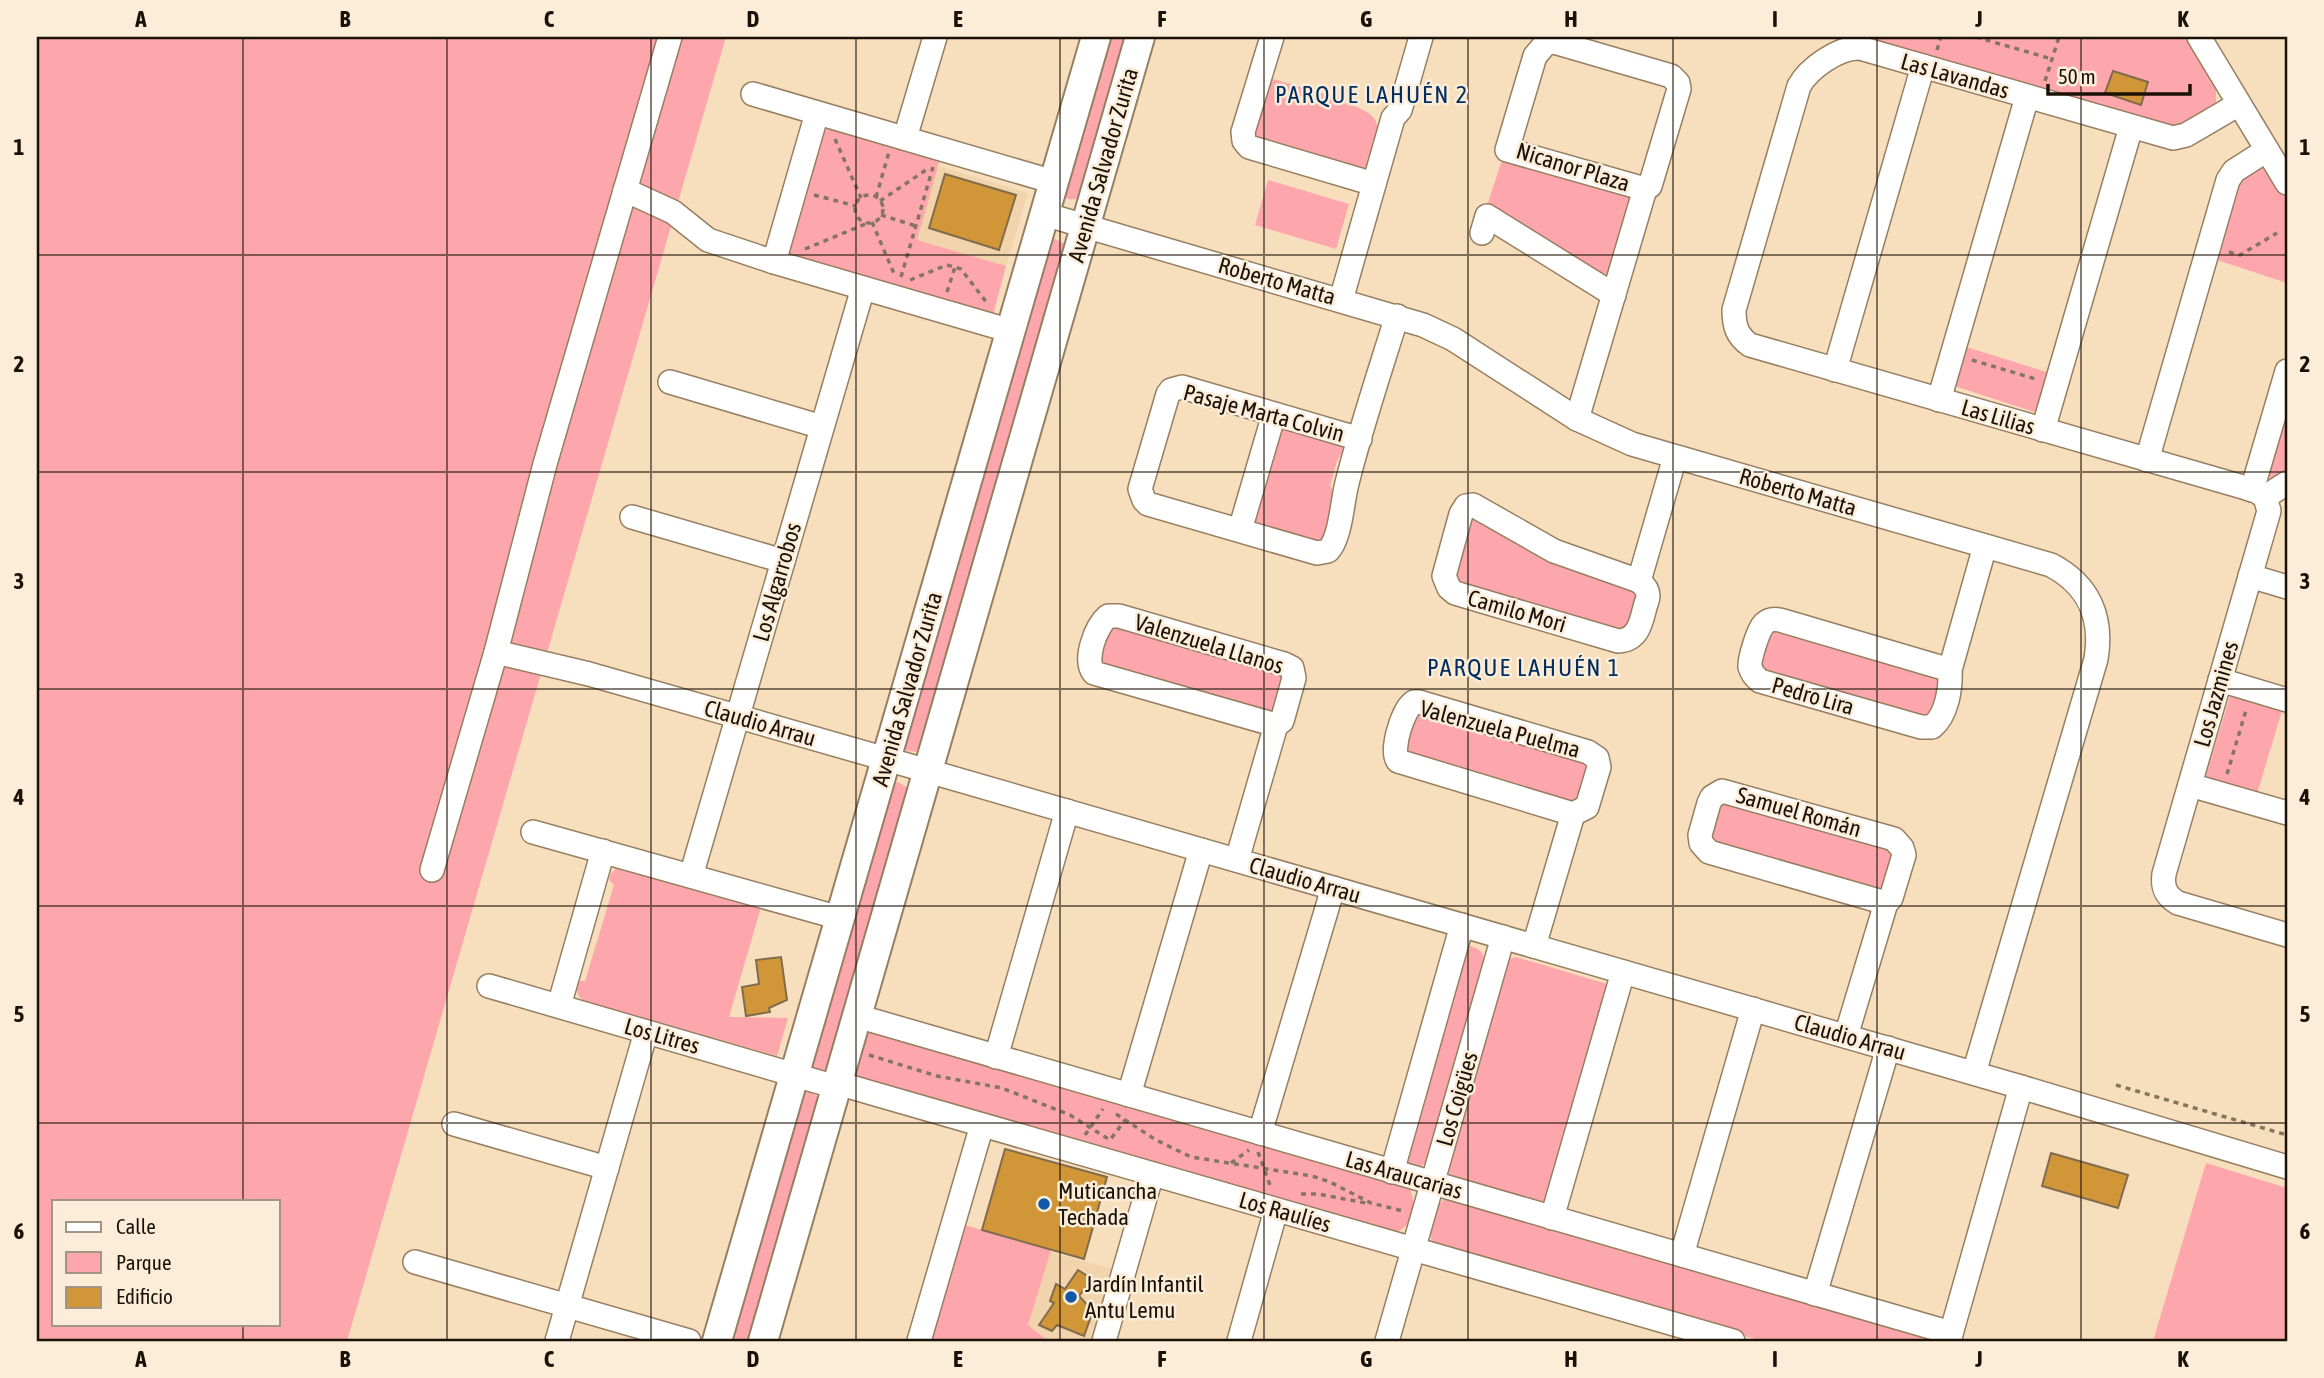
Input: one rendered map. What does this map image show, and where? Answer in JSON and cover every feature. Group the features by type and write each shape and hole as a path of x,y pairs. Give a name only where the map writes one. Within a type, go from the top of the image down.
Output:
{"main road":[{"name":"Avenida Salvador Zurita","path":"718,1341 1096,37"},
{"name":"Avenida Salvador Zurita","path":"762,1341 1140,37"}],"street":[{"path":"432,870 496,652 545,464 670,37"},
{"path":"899,137 935,37"},
{"path":"1272,37 1243,132 1246,144 1374,184"},
{"path":"1341,300 1393,118 1400,110 1421,37"},
{"path":"2199,37 2287,183"},
{"name":"Nicanor Plaza","path":"1554,42 1671,76 1678,83 1679,89 1650,186 1646,189 1507,150 1535,56 1546,43 1554,42"},
{"name":"Las Lavandas","path":"1736,331 1734,310 1801,83 1817,67 1852,48 2178,138 2239,104"},
{"path":"1835,370 1923,66"},
{"path":"753,94 1054,181"},
{"path":"1939,400 2033,98"},
{"path":"774,262 821,114"},
{"path":"2043,430 2131,127"},
{"path":"2147,460 2231,176 2267,150"},
{"path":"1577,419 1646,189"},
{"path":"625,190 673,212 708,240 1011,331"},
{"name":"Roberto Matta","path":"1044,214 1397,316 1453,339 1577,419 1613,436 1675,457 2051,565 2068,574 2085,593 2097,618 2096,659 1974,1073"},
{"path":"1482,233 1487,216 1614,295"},
{"name":"Los Algarrobos","path":"691,876 863,288"},
{"path":"1360,439 1397,316"},
{"name":"Las Lilias","path":"1736,331 1750,345 2258,494"},
{"name":"Los Jazmines","path":"2287,371 2258,494 2269,511 2163,883 2169,898 2178,903 2287,935"},
{"path":"670,382 822,427"},
{"name":"Pasaje Marta Colvin","path":"1182,387 1360,439 1347,483 1336,538 1328,551 1317,552 1148,504 1140,489 1168,394 1171,390 1182,387"},
{"path":"1240,530 1274,414"},
{"name":"Camilo Mori","path":"1639,581 1675,457"},
{"path":"2258,494 2287,483"},
{"name":"Camilo Mori","path":"1469,505 1554,551 1639,581 1646,586 1648,595 1639,627 1631,637 1618,641 1455,593 1449,588 1444,576 1461,514 1469,505"},
{"path":"632,517 783,561"},
{"name":"Pedro Lira","path":"1950,670 1780,620 1765,623 1750,661 1753,673 1760,681 1926,728 1932,727 1941,718 1951,683 1950,670 1985,546"},
{"path":"2250,576 2287,587"},
{"name":"Valenzuela Llanos","path":"1237,860 1276,725 1282,721 1294,678 1292,668 1119,616 1108,616 1100,625 1089,659 1094,673 1276,725"},
{"name":"Claudio Arrau","path":"496,652 589,674 887,759 1974,1073 2287,1167"},
{"path":"2220,680 2287,700"},
{"name":"Valenzuela Puelma","path":"1534,946 1573,814 1587,807 1599,767 1597,758 1588,752 1419,702 1408,706 1394,751 1398,761 1573,814"},
{"path":"2190,785 2287,813"},
{"name":"Samuel Román","path":"1846,1036 1886,903 1891,898 1904,855 1902,848 1894,839 1728,791 1722,791 1712,797 1699,835 1700,843 1709,852 1886,903"},
{"path":"996,1057 1067,811"},
{"path":"533,832 840,918"},
{"path":"1122,1104 1201,850"},
{"path":"559,1006 603,851"},
{"path":"1260,1133 1333,888"},
{"path":"1392,1172 1462,925"},
{"name":"Los Coigües","path":"1387,1341 1503,937"},
{"path":"1552,1218 1623,972"},
{"name":"Los Litres","path":"489,986 837,1085"},
{"path":"1682,1255 1754,1009"},
{"name":"Las Araucarias","path":"856,1016 996,1057 1122,1104 1260,1133 1815,1294 1950,1337"},
{"path":"557,1341 646,1032"},
{"path":"1815,1294 1888,1048"},
{"name":"Los Raulíes","path":"837,1085 1152,1174 1275,1204 1664,1332 1733,1341"},
{"path":"1950,1337 2021,1087"},
{"path":"454,1124 607,1168"},
{"path":"919,1341 982,1125"},
{"path":"1104,1341 1152,1174"},
{"path":"1239,1341 1275,1204"},
{"path":"415,1262 689,1341"}],"path":[{"path":"1976,37 2052,59"},
{"path":"2033,98 2052,59 2059,37"},
{"path":"821,114 861,198"},
{"path":"876,197 899,137"},
{"path":"880,201 933,165 899,285"},
{"path":"795,190 856,206"},
{"path":"774,262 870,223 881,215 883,208 876,197 861,198 856,206 858,217 870,223 899,285"},
{"path":"881,215 916,226"},
{"path":"2209,246 2239,255 2277,233"},
{"path":"899,285 947,265 961,269 990,306"},
{"path":"1955,345 1972,360 2056,385"},
{"path":"2234,798 2225,778 2248,704 2265,693"},
{"path":"864,1054 918,1071 1002,1088 1052,1107 1091,1126 1111,1140 1125,1120 1122,1104"},
{"path":"2116,1085 2287,1135"},
{"path":"1075,1152 1105,1106"},
{"path":"1125,1120 1156,1140 1191,1157 1312,1176 1371,1203"},
{"path":"1231,1163 1257,1144 1275,1204 1318,1194 1423,1216"}],"shaded area":[{"path":"938,166 1028,193 1006,266 917,240"},
{"name":"Jardín Infantil Antu Lemu","path":"1050,1252 1112,1269 1092,1341 1048,1341 1028,1325"}],"green space":[{"path":"37,37 726,37 347,1341 37,1341"},
{"path":"1105,37 1129,37 1082,196 1070,199 1063,196"},
{"path":"1866,37 2185,37 2216,88 2216,103 2184,124 2173,125"},
{"path":"1266,77 1343,99 1343,103 1368,113 1377,126 1377,134 1367,169 1364,172 1252,142"},
{"path":"833,129 940,159 917,240 1006,266 993,315 790,255 788,248 820,136 825,130"},
{"path":"1504,154 1632,197 1610,273 1595,276 1486,209"},
{"path":"2256,165 2270,170 2287,198 2287,283 2214,259 2238,180"},
{"path":"1268,180 1349,204 1336,249 1255,225"},
{"path":"1053,238 1067,245 920,752 907,751 903,747 1049,239"},
{"path":"1963,346 2053,374 2040,409 2035,412 1954,386"},
{"path":"2287,389 2287,470 2272,479 2267,474"},
{"path":"1276,425 1347,444 1337,461 1330,486 1339,491 1326,545 1251,528"},
{"path":"1470,514 1643,595 1626,634 1458,588 1451,573"},
{"path":"1108,623 1286,672 1274,718 1095,661"},
{"path":"1768,626 1941,674 1933,719 1760,674"},
{"path":"2231,693 2284,704 2256,797 2205,779"},
{"path":"1416,707 1592,759 1575,807 1405,758 1400,749"},
{"path":"898,782 910,789 826,1074 816,1074 808,1064 893,783"},
{"path":"1718,799 1896,848 1884,893 1712,847 1709,824"},
{"path":"617,868 761,907 729,1017 788,1018 777,1056 584,1001 579,997 578,981 585,981 614,885 609,880 611,873"},
{"path":"1466,945 1479,950 1485,963 1427,1162 1416,1169 1402,1165"},
{"path":"1516,957 1607,984 1612,988 1549,1205 1453,1180 1446,1167 1505,964"},
{"path":"875,1030 1409,1187 1413,1202 1411,1217 1403,1228 1389,1233 859,1079 854,1071 860,1047 866,1036"},
{"path":"809,1092 820,1098 752,1341 728,1341 803,1093"},
{"path":"2206,1163 2287,1188 2287,1341 2153,1341"},
{"path":"1448,1197 1928,1341 1762,1341 1438,1247 1432,1243 1431,1223 1438,1206"},
{"path":"965,1225 1051,1250 1028,1325 1048,1341 931,1341"}],"building":[{"path":"2113,71 2148,82 2141,105 2105,93"},
{"path":"945,174 1016,195 999,250 929,228"},
{"path":"781,957 787,1000 769,1008 770,1012 746,1016 742,987 759,984 756,960"},
{"name":"Muticancha Techada","path":"1005,1149 1107,1177 1084,1259 982,1230"},
{"path":"2051,1153 2128,1175 2118,1208 2042,1186"},
{"path":"1078,1270 1092,1279 1079,1296 1093,1311 1084,1336 1057,1325 1052,1331 1039,1325 1054,1303 1050,1301 1056,1284 1065,1289"}],"place":[{"name":"Muticancha Techada","path":"1044,1204"},
{"name":"Jardín Infantil Antu Lemu","path":"1071,1297"}],"district":[{"name":"PARQUE LAHUÉN 2","path":"1372,95"},
{"name":"PARQUE LAHUÉN 1","path":"1524,668"}]}
